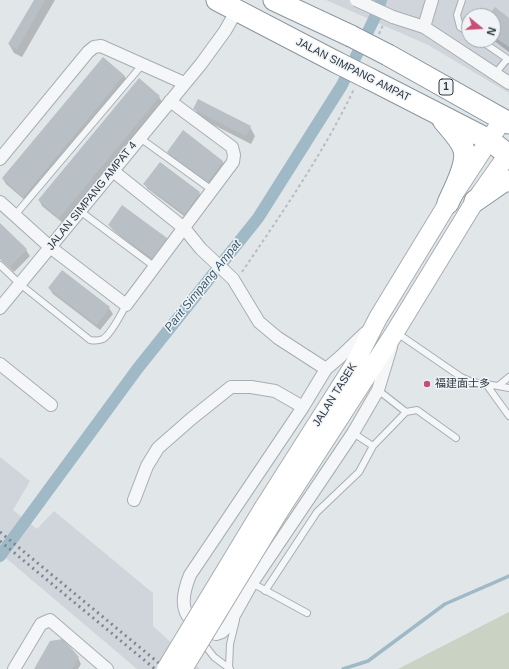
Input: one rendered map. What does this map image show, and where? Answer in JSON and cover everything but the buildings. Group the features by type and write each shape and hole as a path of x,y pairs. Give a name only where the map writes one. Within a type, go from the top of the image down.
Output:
{"highway":[{"name":"JALAN SIMPANG AMPAT","path":"217,0 336,62 363,83 438,114 489,140 509,154"},
{"name":"1","path":"274,0 351,36 382,48 506,121"},
{"path":"438,114 458,139 464,150 465,162 448,203"},
{"path":"475,201 504,181 509,181"}],"main road":[{"name":"JALAN TASEK","path":"184,669 271,510 354,366 378,318 448,203 489,140 506,121"},
{"name":"JALAN TASEK","path":"166,669 271,510 395,332 475,201 509,154"}],"street":[{"path":"356,0 389,18 424,27 509,83"},
{"path":"424,27 432,0"},
{"name":"JALAN SIMPANG AMPAT 4","path":"0,308 184,84 225,31 236,10"},
{"path":"0,159 88,52 94,47 101,46 184,84"},
{"path":"0,202 50,247 126,305 233,162 234,155 232,148 170,100"},
{"path":"113,171 184,228 201,249 234,280 260,322 278,338 326,369"},
{"path":"378,318 340,358 326,369 303,407 190,575 184,590 183,601 185,612 198,626 216,634 222,632 228,626 238,611 252,583 378,390 395,332"},
{"path":"0,364 51,405"},
{"path":"134,500 147,466 158,448 231,387 251,387 275,391 303,407"},
{"path":"14,669 41,624 50,620 107,669"}],"lane":[{"path":"461,27 457,15 462,0"},
{"path":"492,48 508,59 495,74"},
{"path":"15,215 142,65"},
{"path":"140,138 212,190"},
{"path":"80,211 155,267"},
{"path":"0,265 20,284 90,340 97,341 104,338 126,305"},
{"path":"395,332 462,378 472,382 509,388"},
{"path":"498,386 509,377"},
{"path":"486,384 509,416"},
{"path":"378,390 406,412"},
{"path":"265,591 317,512 359,472 373,446 406,412 417,410 456,438"},
{"path":"352,432 373,446"},
{"path":"252,583 307,613"},
{"path":"229,668 230,644 238,611"},
{"path":"198,626 203,643 214,657 229,668"}],"path":[{"path":"382,48 389,18"},
{"path":"234,280 281,216 363,83"}],"shaded area":[{"path":"326,0 509,0 509,93 428,45"},
{"path":"0,457 30,481 13,510 37,529 54,511 153,593 153,626 200,669 137,669 0,553"}],"green space":[{"path":"509,612 509,669 398,669"}],"waterway":[{"name":"Parit Simpang Ampat","path":"0,556 138,368 258,218 342,85 376,15 381,0"},
{"path":"343,669 368,661 445,604 509,576"}],"railway":[{"path":"0,532 166,669"},
{"path":"0,541 155,669"}],"place":[{"name":"福建面士多","path":"427,384"}]}
